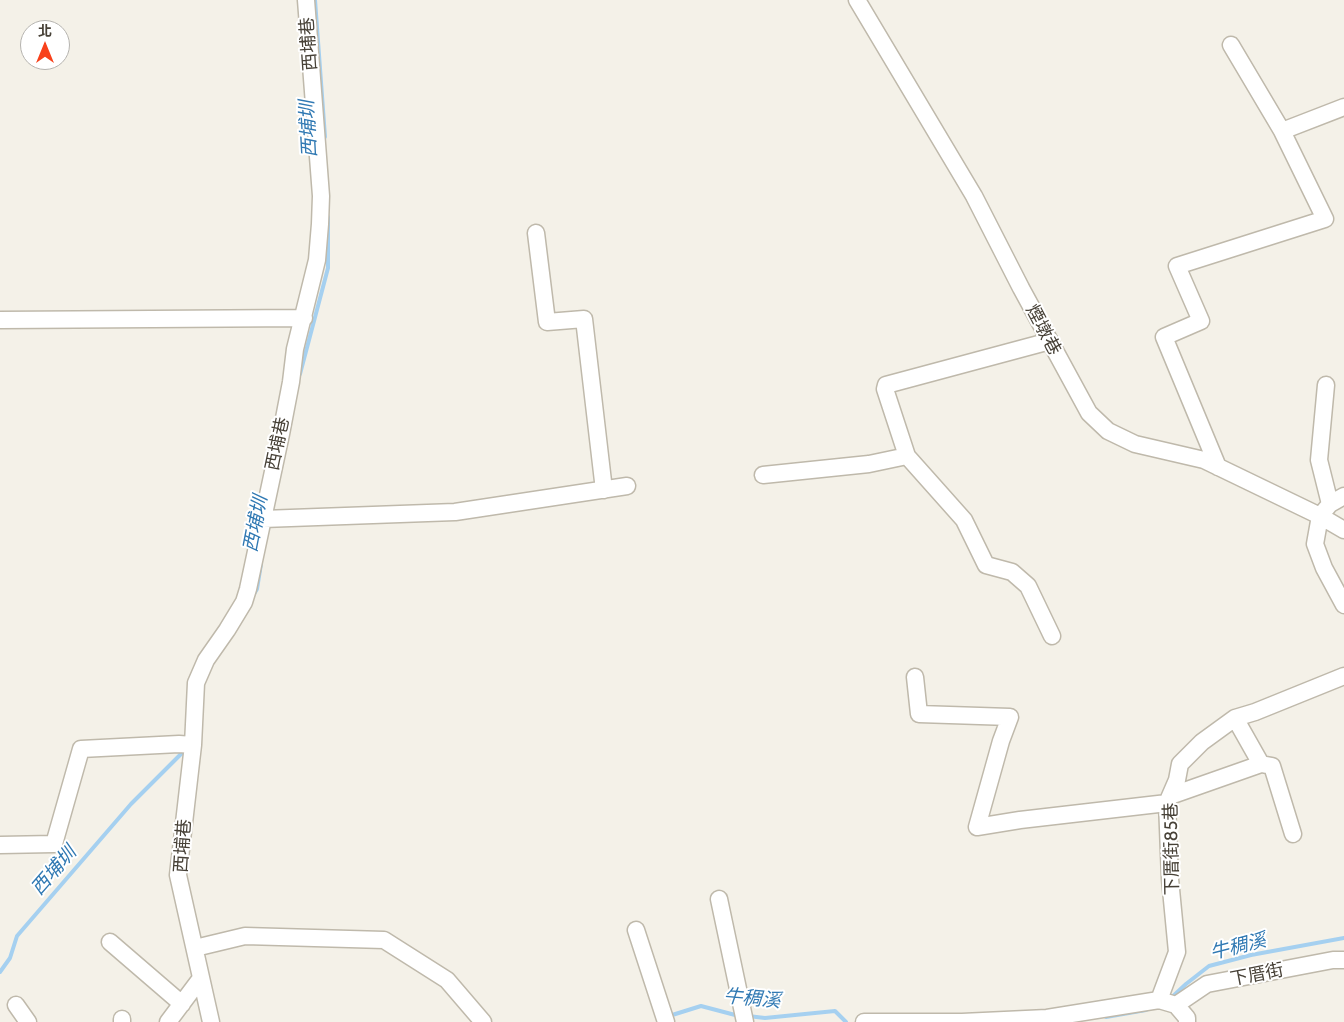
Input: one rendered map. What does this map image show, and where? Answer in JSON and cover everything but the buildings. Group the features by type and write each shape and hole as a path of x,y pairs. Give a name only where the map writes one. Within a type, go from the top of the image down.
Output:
{"street":[{"name":"西埔巷","path":"211,1022 178,875 186,745 195,700 196,682 206,660 244,602 270,518 295,349 317,260 321,196 306,0"},
{"name":"煙墩巷","path":"857,0 974,196 1089,413 1108,431 1135,444 1204,460 1285,501 1331,505 1344,530"},
{"path":"1218,467 1164,337 1201,321 1177,266 1325,219 1282,130 1231,45"},
{"path":"1282,130 1344,107"},
{"path":"536,233 547,322 584,319 604,490"},
{"path":"0,320 304,318"},
{"path":"1050,341 886,385 885,389 907,456 964,520 986,565 1012,572 1028,586 1052,636"},
{"path":"1326,385 1319,460 1331,505 1315,544 1324,568 1344,605"},
{"path":"762,475 869,464 907,456"},
{"path":"270,518 456,512 627,486"},
{"path":"915,676 919,714 1010,717 1001,741 977,827 1169,799 1261,764 1272,766 1293,834"},
{"name":"下厝街85巷","path":"1159,1000 1177,952 1170,879 1169,799 1177,780 1180,764 1202,742 1235,718 1255,712 1344,676"},
{"path":"1235,718 1261,764"},
{"path":"0,845 54,844 81,749 186,745"},
{"path":"719,899 744,1016"},
{"path":"636,930 663,1017"},
{"path":"195,948 245,936 384,940 448,980 483,1022"},
{"path":"110,942 182,1004"},
{"name":"下厝街","path":"1176,1005 1207,984 1323,962 1344,960"},
{"path":"168,1022 201,978"},
{"path":"864,1022 962,1022 1047,1018 1159,1000 1176,1005 1187,1018 1186,1022"},
{"path":"16,1005 28,1022"}],"waterway":[{"name":"西埔圳","path":"315,0 325,137"},
{"name":"西埔圳","path":"300,374 328,268 328,217"},
{"name":"西埔圳","path":"254,594 257,589 261,564"},
{"name":"西埔圳","path":"0,972 10,958 17,936 131,804 184,751 184,748"},
{"name":"牛稠溪","path":"1171,998 1209,966 1251,955 1344,938"},
{"name":"牛稠溪","path":"669,1016 701,1006 739,1016"},
{"name":"牛稠溪","path":"1106,1017 1146,1010"},
{"name":"牛稠溪","path":"748,1016 765,1018 835,1011 846,1022"}]}
